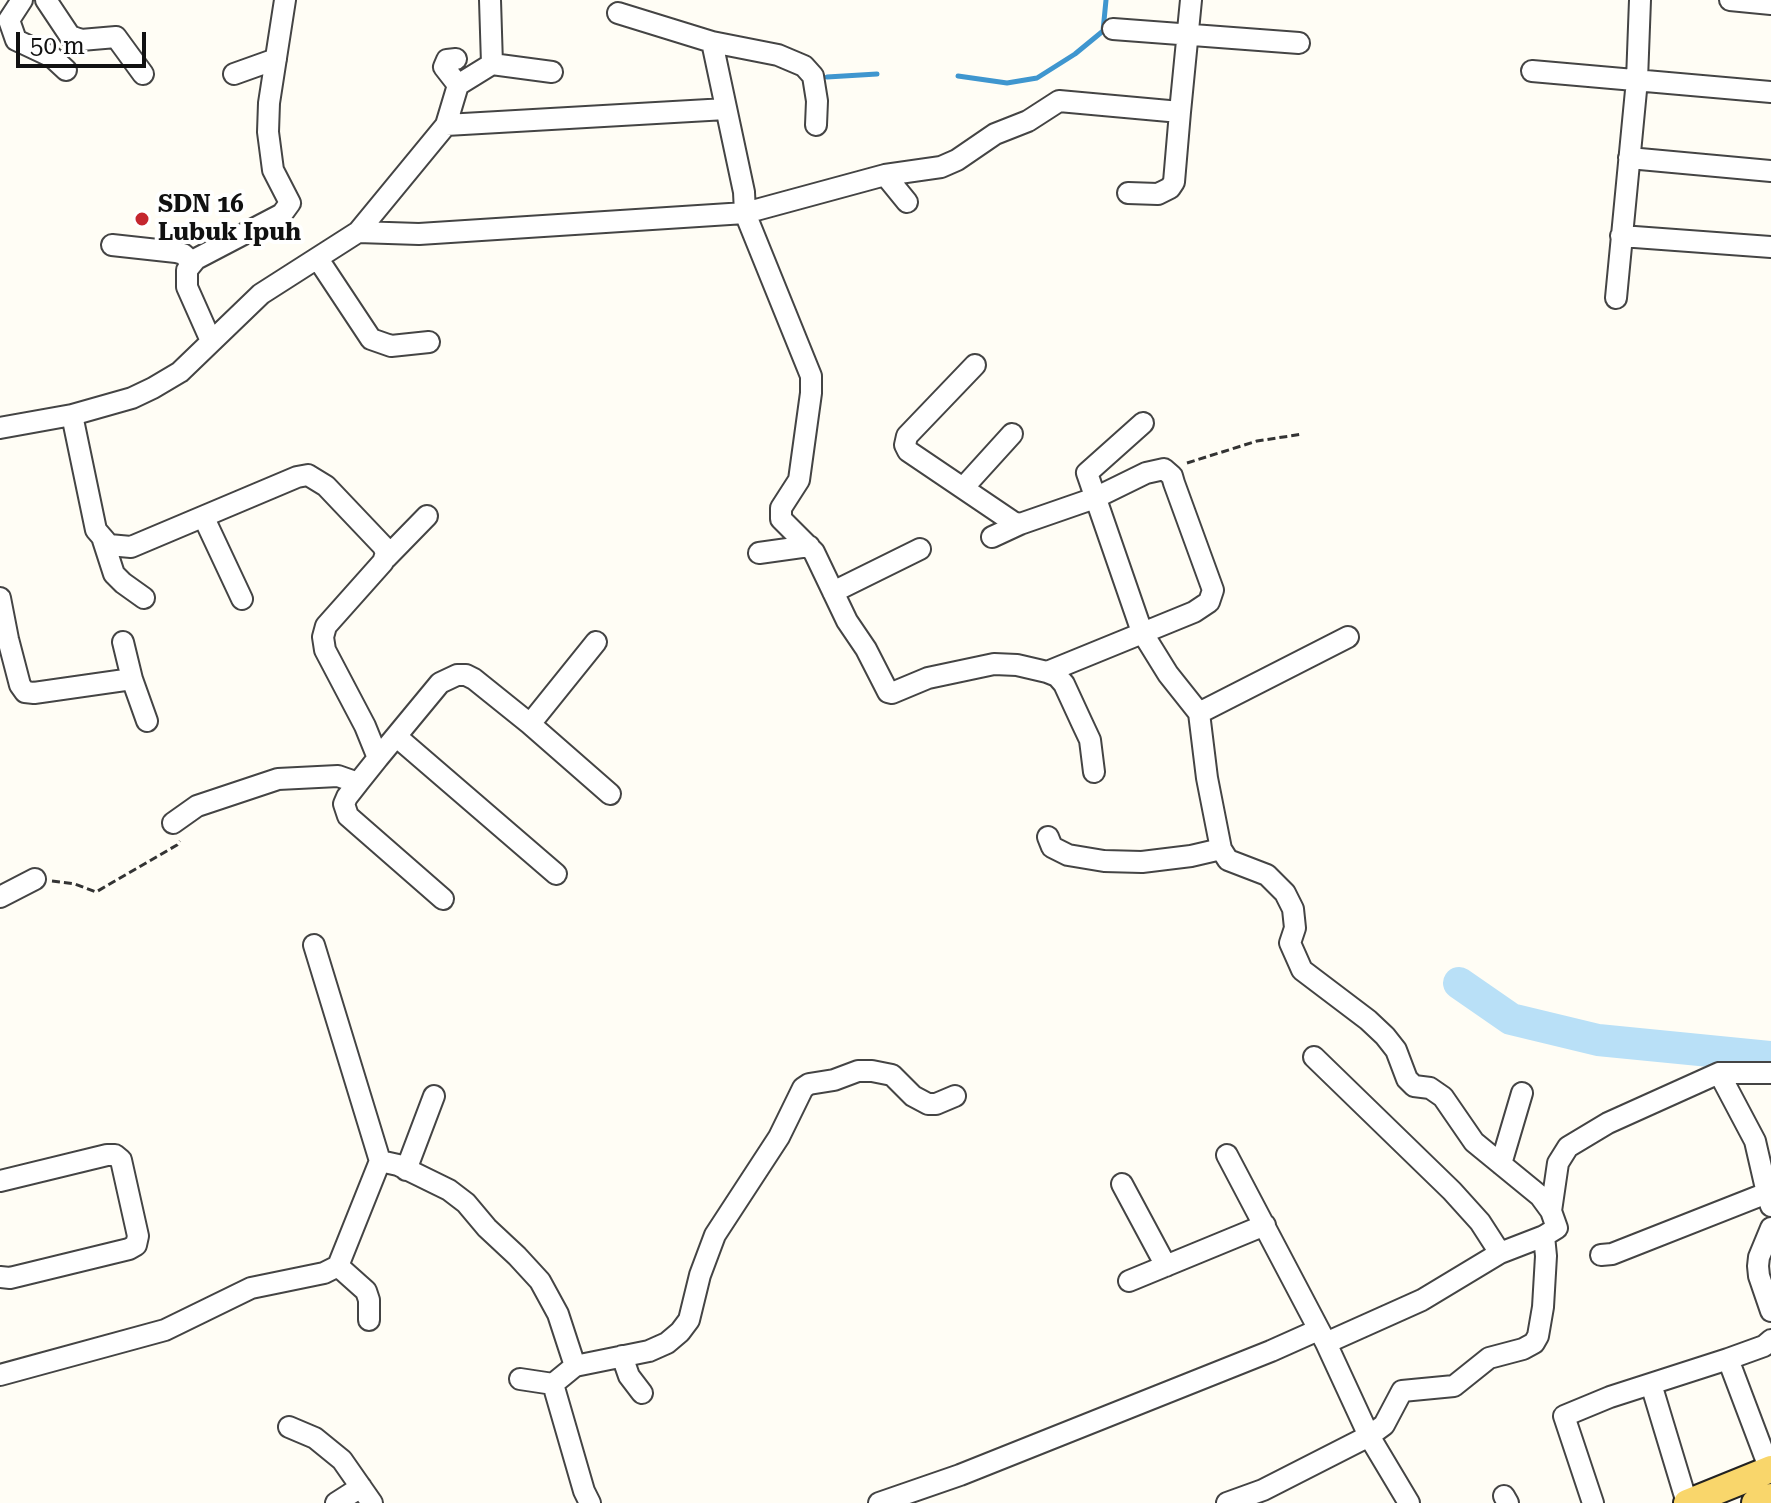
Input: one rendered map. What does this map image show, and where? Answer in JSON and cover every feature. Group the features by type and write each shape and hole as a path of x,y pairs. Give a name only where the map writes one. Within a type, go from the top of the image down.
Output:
{"main road":[{"path":"1687,1503 1770,1470"},
{"path":"1755,1503 1771,1497"}],"street":[{"path":"22,0 9,16 14,37 25,47 52,57 66,70"},
{"path":"46,0 70,36 81,40 116,37 143,74"},
{"path":"211,341 187,287 187,270 192,262 282,214 290,203 273,170 269,148 269,103 285,0"},
{"path":"490,0 492,64"},
{"path":"1128,193 1158,194 1174,182 1191,0"},
{"path":"1616,298 1637,80 1640,0"},
{"path":"1730,0 1771,4"},
{"path":"618,13 712,42 778,55 804,66 813,76 817,101 816,125"},
{"path":"1113,29 1299,43"},
{"path":"712,42 745,213 811,376 799,480 780,513 786,525 809,546 847,621 889,693 928,678 983,665 1017,665 1047,672 1057,676 1064,684 1090,740 1094,772"},
{"path":"234,74 276,59"},
{"path":"456,59 447,60 444,67 458,85"},
{"path":"0,428 72,415 132,398 180,372 261,294 358,232 446,125 458,85 492,64 552,72"},
{"path":"1532,71 1771,92"},
{"path":"358,232 419,234 745,213 885,175 922,171 957,160 995,134 1028,121 1059,101 1180,112"},
{"path":"446,125 726,109"},
{"path":"1629,158 1771,171"},
{"path":"885,175 907,202"},
{"path":"1621,236 1771,247"},
{"path":"112,245 183,254 192,262"},
{"path":"318,259 371,339 391,346 429,342"},
{"path":"975,365 905,440 908,451 1020,524"},
{"path":"72,415 96,530 109,545 131,547 183,538 204,518 308,475 326,486 383,546 386,558"},
{"path":"879,1503 960,1475 1271,1351 1422,1300 1500,1253 1557,1228 1551,1211 1540,1196 1474,1142 1443,1097 1430,1088 1414,1086 1407,1079 1396,1050 1377,1028 1302,970 1291,948 1295,922 1285,893 1267,875 1228,860 1221,849 1207,778 1199,713 1168,674 1142,632 1088,470 1143,423"},
{"path":"963,488 1012,434"},
{"path":"992,537 1095,498 1146,473 1166,471 1174,483 1213,590 1209,602 1194,612 1047,672"},
{"path":"378,758 365,726 325,650 323,637 326,626 427,516"},
{"path":"204,518 242,599"},
{"path":"103,540 114,574 144,598"},
{"path":"759,553 809,546"},
{"path":"833,592 920,549"},
{"path":"0,598 20,685 25,692 132,679"},
{"path":"1199,713 1348,637"},
{"path":"123,642 147,721"},
{"path":"530,724 596,642"},
{"path":"443,899 348,816 344,804 440,683 457,675 474,679 610,794"},
{"path":"397,737 556,874"},
{"path":"173,823 197,806 278,779 338,776 358,783"},
{"path":"1048,837 1052,847 1068,855 1104,861 1142,862 1221,849"},
{"path":"0,897 35,879"},
{"path":"0,1375 165,1330 251,1288 324,1273 338,1266 380,1161 314,945"},
{"path":"1314,1057 1452,1191 1480,1222 1500,1253"},
{"path":"520,1379 553,1384 575,1366 649,1351 667,1343 689,1320 700,1275 715,1235 779,1137 803,1088 809,1084 834,1080 858,1071 872,1071 892,1075 913,1096 928,1104 955,1096"},
{"path":"1551,1211 1558,1163 1568,1147 1664,1095 1719,1073 1771,1073"},
{"path":"1601,1255 1612,1254 1769,1199 1755,1141 1719,1073"},
{"path":"1501,1164 1522,1093"},
{"path":"406,1170 434,1096"},
{"path":"0,1181 115,1155 121,1160 138,1236 136,1245 129,1249 10,1278 0,1277"},
{"path":"1227,1155 1322,1336 1369,1436 1409,1503"},
{"path":"380,1161 449,1190 466,1203 540,1281 558,1314 575,1366"},
{"path":"1122,1184 1166,1266"},
{"path":"1129,1281 1265,1225"},
{"path":"1227,1503 1263,1490 1369,1436 1384,1425 1402,1391 1454,1386 1489,1358 1534,1343 1543,1307 1544,1236"},
{"path":"1770,1236 1759,1257 1759,1276 1771,1311"},
{"path":"338,1266 366,1291 369,1320"},
{"path":"1593,1503 1564,1416 1764,1346 1771,1340"},
{"path":"622,1356 629,1376 642,1393"},
{"path":"1728,1359 1770,1470"},
{"path":"553,1384 590,1503"},
{"path":"1651,1384 1687,1503"},
{"path":"289,1427 315,1438 342,1460 366,1495 336,1503"}],"path":[{"path":"1166,471 1257,441 1303,434"},
{"path":"35,879 75,884 96,892 177,845 180,837 173,823"}],"waterway":[{"path":"958,76 1007,83 1037,78 1075,54 1103,31 1106,0"},
{"path":"827,77 877,74"},
{"path":"1459,983 1511,1019 1598,1040 1771,1057"}],"place":[{"name":"SDN 16 Lubuk Ipuh","path":"142,219"}]}
